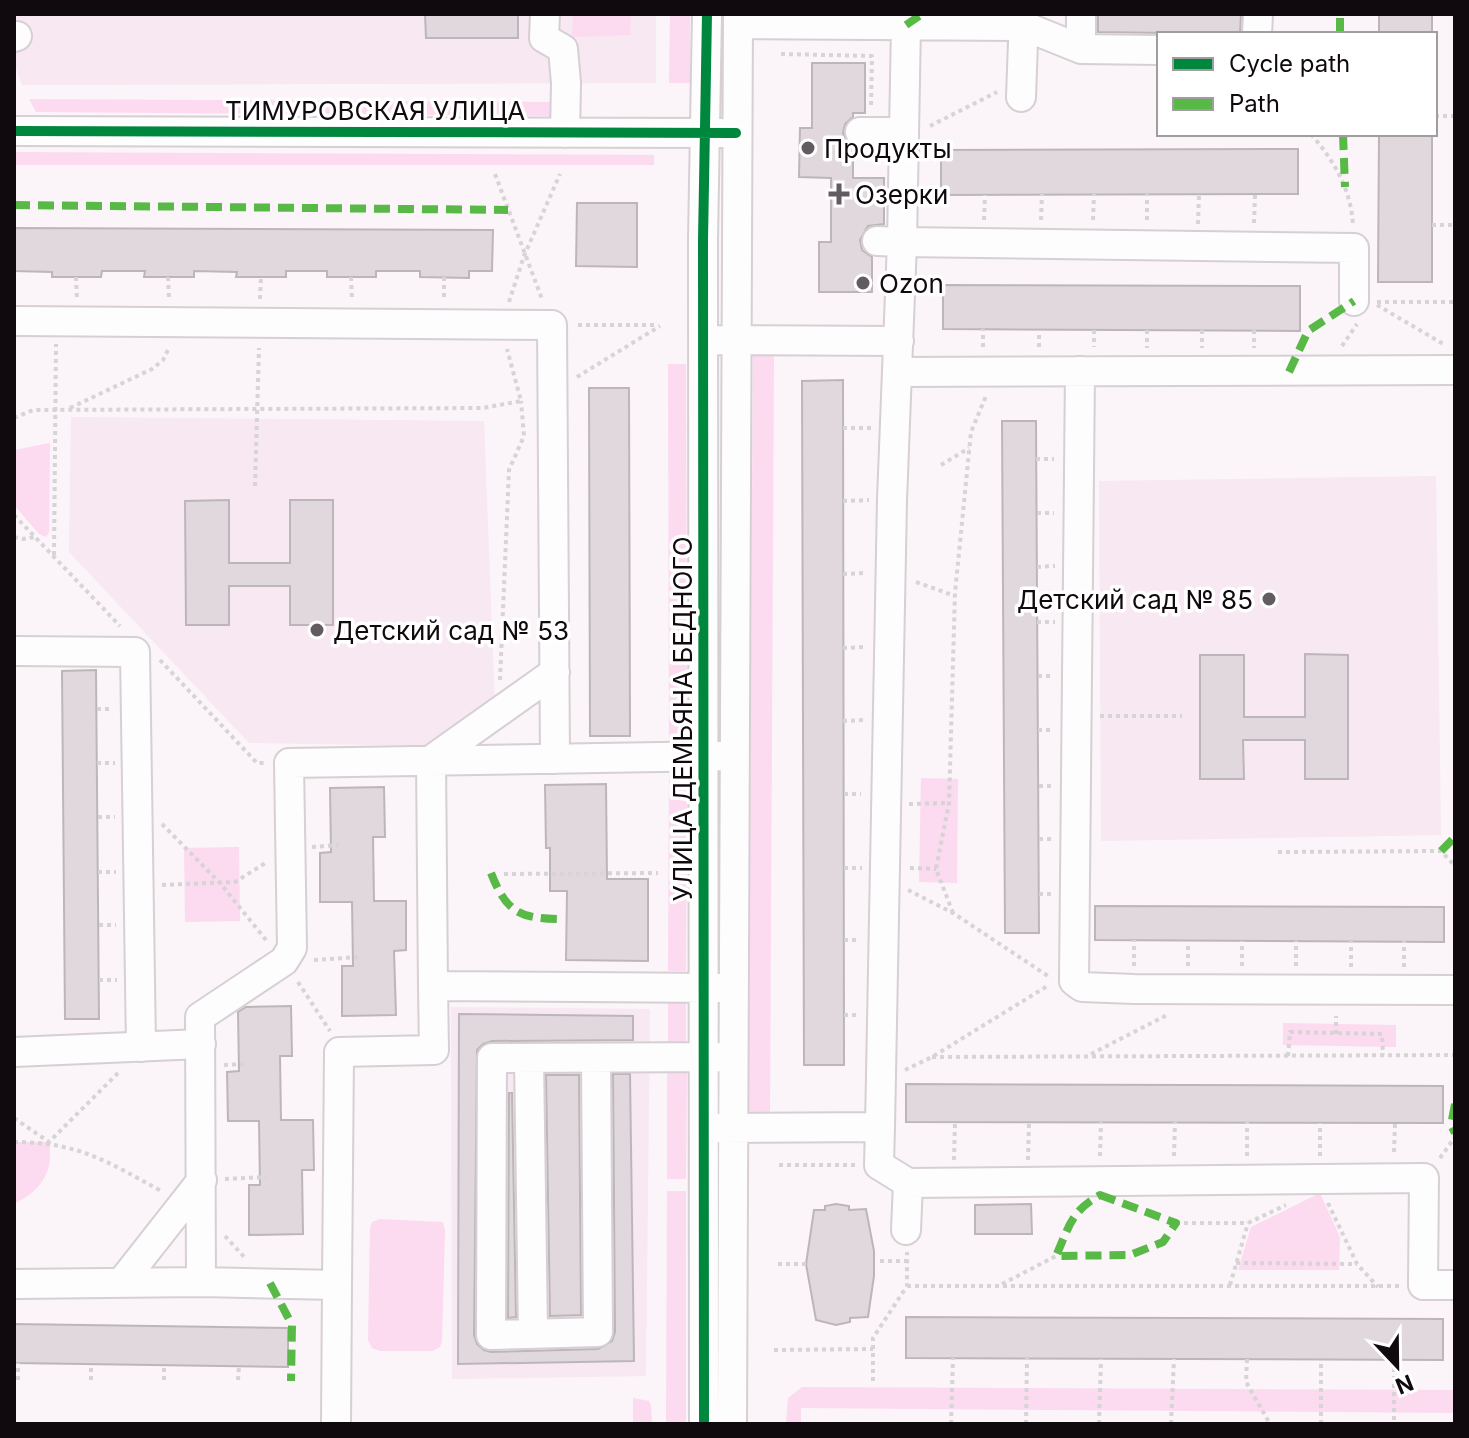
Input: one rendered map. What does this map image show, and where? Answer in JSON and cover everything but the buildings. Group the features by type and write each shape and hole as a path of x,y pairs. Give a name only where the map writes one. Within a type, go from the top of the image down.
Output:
{"street":[{"path":"545,14 544,38 563,49 565,133"},
{"name":"УЛИЦА ДЕМЬЯНА БЕДНОГО","path":"707,14 703,340 704,757 718,988 718,1128 732,1424"},
{"path":"1081,14 1081,49"},
{"path":"738,19 861,19 906,25 1024,20 1081,49 1157,50"},
{"name":"УЛИЦА ДЕМЬЯНА БЕДНОГО","path":"718,988 733,755 738,19"},
{"path":"1022,88 1024,20"},
{"path":"906,25 904,132 890,242 899,341 892,500 879,1165 908,1183 1246,1180 1320,1184 1424,1178 1423,1285 1455,1285"},
{"name":"ТИМУРОВСКАЯ УЛИЦА","path":"14,131 736,133"},
{"path":"865,131 904,132"},
{"path":"890,242 1354,248 1363,302"},
{"path":"14,321 552,325 555,759"},
{"path":"703,340 899,341"},
{"path":"898,372 1455,370"},
{"path":"1080,371 1074,981 1082,987 1134,989 1455,990"},
{"path":"14,651 135,652 141,1047"},
{"path":"431,760 555,672"},
{"path":"201,1282 193,1207 202,1180 200,1017 284,961 292,948 289,763 733,755"},
{"path":"336,1424 339,1052 434,1050 431,760"},
{"path":"433,986 718,988"},
{"path":"14,1052 201,1044"},
{"path":"596,1058 598,1332 491,1335 492,1058 718,1057"},
{"path":"529,1058 533,1333"},
{"path":"718,1128 880,1127"},
{"name":"УЛИЦА ДЕМЬЯНА БЕДНОГО","path":"704,1424 718,1128"},
{"path":"906,1230 908,1183"},
{"path":"491,1185 531,1186"},
{"path":"121,1283 193,1207"},
{"path":"14,1284 201,1282 337,1285"}],"path":[{"path":"781,54 872,56 865,131"},
{"path":"904,132 931,126 1022,88"},
{"path":"1313,136 1325,150 1345,187 1352,207 1354,248"},
{"path":"14,418 33,410 55,409 483,408 521,401 554,390 660,326 552,325 495,174"},
{"path":"498,712 509,470 524,436 521,401 502,326 524,256 560,174"},
{"path":"1432,225 1455,225"},
{"path":"1363,302 1455,302"},
{"path":"1363,302 1455,350"},
{"path":"1325,372 1363,302"},
{"path":"54,556 57,322"},
{"path":"68,409 134,378 163,360 169,348 169,323"},
{"path":"953,913 936,869 949,803 955,596 971,432 996,371"},
{"path":"255,486 257,419"},
{"path":"941,465 969,448"},
{"path":"14,515 119,625 135,652 157,658 257,763 289,763"},
{"path":"14,537 35,537"},
{"path":"1078,716 1182,716"},
{"path":"136,798 220,883 284,961 326,1024 339,1052"},
{"path":"887,804 949,803"},
{"path":"138,886 235,882 289,849"},
{"path":"1278,852 1441,851 1455,866"},
{"path":"504,874 658,873"},
{"path":"882,1082 932,1057 1056,981 953,913 885,878"},
{"path":"284,961 359,957"},
{"path":"1088,1056 1169,1014"},
{"path":"1288,1056 1290,1032 1382,1034 1383,1055"},
{"path":"932,1057 1455,1055"},
{"path":"49,1142 121,1070"},
{"path":"14,1118 49,1142"},
{"path":"954,1182 955,1122"},
{"path":"1028,1182 1029,1122"},
{"path":"1100,1181 1101,1122"},
{"path":"1174,1181 1175,1122"},
{"path":"1246,1180 1247,1122"},
{"path":"1320,1123 1320,1184 1357,1264 1378,1287"},
{"path":"14,1142 49,1142 96,1155 193,1207 270,1283"},
{"path":"779,1165 879,1165"},
{"path":"202,1180 266,1177"},
{"path":"1176,1223 1248,1223 1320,1184"},
{"path":"1230,1285 1248,1223"},
{"path":"873,1381 873,1338 907,1286 906,1230"},
{"path":"1000,1285 1056,1256"},
{"path":"880,1261 907,1261"},
{"path":"1236,1263 1357,1264"},
{"path":"778,1264 806,1264"},
{"path":"907,1286 1423,1285"},
{"path":"774,1350 873,1349"},
{"path":"951,1424 953,1358"},
{"path":"1026,1424 1027,1358"},
{"path":"1099,1424 1101,1359"},
{"path":"1171,1424 1174,1359"},
{"path":"1247,1359 1246,1382 1270,1424"},
{"path":"1321,1360 1321,1424"},
{"path":"1394,1360 1394,1424"},
{"path":"18,1363 18,1380"},
{"path":"91,1364 91,1380"},
{"path":"164,1365 164,1380"},
{"path":"238,1380 239,1366"}],"shaded area":[{"path":"14,14 656,14 656,83 22,85 14,63"},
{"path":"573,14 631,14 630,35 572,37"},
{"path":"670,14 690,14 690,83 669,83"},
{"path":"29,99 553,102 553,116 36,112"},
{"path":"14,152 654,155 654,165 14,165"},
{"path":"753,353 774,353 770,1112 748,1112"},
{"path":"668,364 686,364 687,747 669,746"},
{"name":"Детский сад № 53","path":"71,417 484,421 495,708 441,746 249,743 69,552"},
{"path":"50,443 49,532 46,537 39,534 14,505 14,450"},
{"name":"Детский сад № 85","path":"1436,476 1441,835 1101,841 1099,481"},
{"path":"669,766 687,766 686,971 668,971"},
{"path":"921,778 958,779 957,883 919,882"},
{"path":"239,847 240,921 185,922 184,848"},
{"path":"668,996 686,996 686,1051 668,1051"},
{"path":"451,1007 650,1009 646,1376 452,1379"},
{"path":"1283,1023 1396,1025 1396,1047 1283,1045"},
{"path":"667,1066 687,1066 686,1179 667,1179"},
{"path":"14,1142 49,1142 50,1153 44,1179 32,1193 14,1204"},
{"path":"667,1191 686,1191 686,1424 666,1424"},
{"path":"1320,1193 1340,1237 1339,1270 1238,1270 1251,1227"},
{"path":"380,1219 443,1222 442,1341 440,1347 433,1351 380,1351 372,1348 368,1340 370,1228 372,1222"},
{"path":"802,1387 1455,1390 1455,1413 801,1408 801,1424 786,1424 788,1398"},
{"path":"633,1398 649,1401 652,1424 633,1424"}],"marked path":[{"path":"906,25 922,14"},
{"path":"1340,14 1340,32"},
{"path":"1343,136 1345,187"},
{"path":"14,205 508,210"},
{"path":"1289,372 1308,331 1354,301"},
{"path":"1441,851 1455,837"},
{"path":"491,873 502,896 515,910 532,917 557,919"},
{"path":"1455,1104 1451,1125 1455,1133"},
{"path":"1100,1195 1176,1223 1163,1242 1130,1255 1056,1256 1077,1214 1100,1195"},
{"path":"270,1283 292,1325 291,1381"}],"cycle path":[{"path":"704,1424 703,240 707,14"},
{"path":"14,131 736,133"}],"place":[{"name":"Продукты","path":"808,148"},
{"name":"Озерки","path":"839,194"},
{"name":"Ozon","path":"863,283"},
{"name":"Детский сад № 85","path":"1269,599"},
{"name":"Детский сад № 53","path":"317,630"}]}
